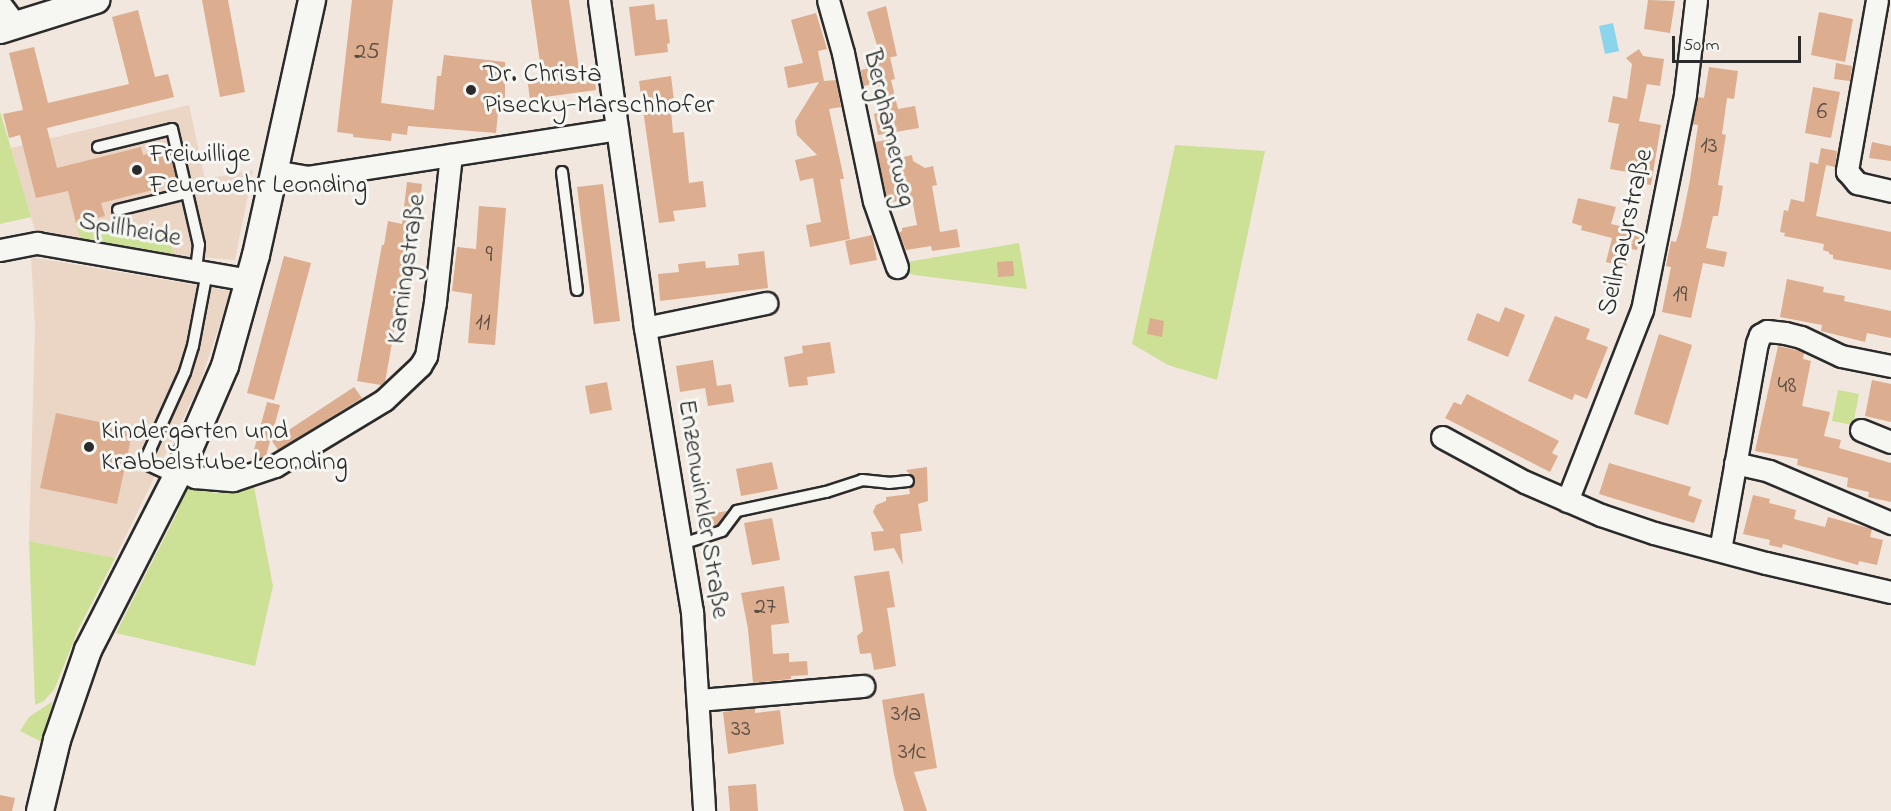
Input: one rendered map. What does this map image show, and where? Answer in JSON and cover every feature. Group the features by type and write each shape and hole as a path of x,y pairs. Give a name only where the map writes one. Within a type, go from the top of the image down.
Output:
{"street":[{"path":"0,4 8,27 96,0"},
{"path":"40,811 57,740 88,650 178,474 225,366 250,280 312,0"},
{"name":"Enzenwinkler Straße","path":"599,0 645,328 692,612 705,811"},
{"name":"Berghamerweg","path":"828,0 843,53 874,201 897,267"},
{"name":"Seilmayrstraße","path":"1567,501 1642,310 1685,94 1696,0"},
{"path":"1877,0 1847,171 1857,183 1891,191"},
{"name":"Karningstraße","path":"274,171 308,177 617,129"},
{"name":"Karningstraße","path":"178,474 233,480 275,466 384,400 420,366 426,356 435,302 451,155"},
{"name":"Spillheide","path":"0,250 37,243 250,280"},
{"path":"645,328 766,303"},
{"path":"1720,550 1756,343 1767,331 1801,337 1841,356 1891,366"},
{"path":"1861,430 1891,442"},
{"path":"1442,437 1567,501 1654,533 1891,592"},
{"path":"1735,463 1768,471 1891,523"},
{"path":"699,700 862,686"}],"lane":[{"path":"98,147 172,129 199,245 202,271 195,337 185,372 144,463 178,474"},
{"path":"562,172 577,290"},
{"path":"118,210 187,193"},
{"path":"682,544 722,531 737,511 826,492 862,480 889,483 908,481"}],"shaded area":[{"path":"189,105 205,179 253,170 235,260 174,255 35,231 11,148"},
{"path":"31,257 231,291 199,386 115,558 29,541 35,327"}],"green space":[{"path":"0,111 31,217 0,224"},
{"path":"1175,145 1265,151 1217,380 1168,365 1132,344"},
{"path":"113,221 115,230 132,226 136,240 166,232 174,254 80,238 77,228"},
{"path":"1019,243 1027,289 914,275 906,272 901,263"},
{"path":"1838,390 1859,394 1853,425 1832,421"},
{"path":"192,485 210,485 208,492 216,493 254,487 273,586 255,666 116,633 179,509 170,508 183,489"},
{"path":"29,541 115,558 78,630 55,688 44,701 35,705"},
{"path":"53,701 42,742 20,731 29,717"}],"water":[{"path":"1613,23 1619,51 1605,54 1599,26"}],"building":[{"path":"202,0 228,0 245,92 220,97"},
{"path":"352,0 393,0 381,103 434,110 437,76 441,76 444,55 505,62 505,104 499,103 496,133 408,126 407,135 392,133 391,141 353,137 353,134 337,132"},
{"path":"531,0 569,0 580,76 594,74 596,90 530,99 527,78 542,76"},
{"path":"1648,0 1675,1 1670,33 1644,29"},
{"path":"654,4 656,20 667,19 670,43 667,44 668,52 635,56 629,7"},
{"path":"886,6 897,56 881,59 867,12"},
{"path":"138,10 155,77 168,74 174,97 47,128 57,168 141,147 143,155 169,149 177,184 101,203 105,216 76,223 68,191 36,198 20,135 9,138 3,114 23,110 9,53 34,47 48,103 129,84 112,17"},
{"path":"1819,12 1853,19 1845,62 1811,55"},
{"path":"816,13 827,49 818,51 824,81 836,80 841,107 829,109 844,179 840,179 850,239 810,247 806,225 821,222 813,178 800,181 795,160 817,155 797,135 795,121 819,82 788,88 784,67 803,63 791,20"},
{"path":"1639,49 1643,56 1664,59 1660,86 1647,84 1639,121 1661,125 1651,185 1631,182 1633,173 1610,169 1619,124 1608,122 1613,96 1627,99 1632,64 1626,58"},
{"path":"890,57 895,79 891,80 898,109 915,106 919,128 878,135 874,114 880,112 873,84 863,86 861,70 866,69 864,63"},
{"path":"1836,63 1852,66 1850,81 1834,79"},
{"path":"1709,67 1738,71 1734,99 1727,98 1722,134 1726,135 1718,185 1723,186 1718,216 1713,216 1706,248 1727,252 1724,267 1703,263 1691,318 1662,312 1671,267 1666,266 1671,241 1676,242 1690,180 1698,125 1692,124 1697,97 1704,98"},
{"path":"671,76 674,100 670,100 673,133 684,132 689,183 703,181 706,207 673,211 675,221 659,223 639,81"},
{"path":"1813,87 1840,92 1831,138 1805,133"},
{"path":"891,139 895,159 912,155 913,161 925,168 933,166 937,185 932,186 940,232 957,229 960,247 932,251 931,246 906,250 899,233 902,228 917,225 912,198 888,203 875,142"},
{"path":"1872,142 1891,146 1891,161 1869,158"},
{"path":"1821,148 1837,151 1835,167 1826,165 1816,216 1891,232 1891,270 1833,259 1833,255 1823,250 1824,244 1784,236 1785,233 1780,232 1784,210 1788,211 1791,199 1804,202 1810,162 1818,164"},
{"path":"407,182 422,184 418,227 414,250 409,249 385,382 381,385 357,381 388,221 402,224"},
{"path":"603,184 620,321 594,324 577,187"},
{"path":"1578,198 1616,207 1611,224 1641,231 1637,250 1630,249 1626,267 1606,262 1612,238 1581,230 1582,226 1572,223"},
{"path":"479,206 506,208 495,345 468,343 472,294 452,291 457,247 476,249"},
{"path":"872,235 877,260 850,265 845,241"},
{"path":"764,251 768,288 660,301 658,274 679,272 678,264 705,261 706,268 739,265 738,254"},
{"path":"284,256 311,263 274,400 247,393"},
{"path":"1013,261 1014,276 998,277 997,262"},
{"path":"1787,279 1824,287 1823,292 1845,296 1844,301 1891,311 1891,338 1867,333 1865,342 1821,331 1822,325 1780,317"},
{"path":"1505,307 1525,315 1508,357 1467,340 1477,313 1499,322"},
{"path":"1555,316 1590,329 1586,339 1608,347 1587,399 1575,394 1572,400 1528,381"},
{"path":"1150,318 1164,321 1162,337 1147,334"},
{"path":"1659,334 1692,345 1668,425 1634,414"},
{"path":"830,342 835,373 807,377 808,385 789,387 784,357 803,353 802,346"},
{"path":"1778,346 1800,351 1804,353 1803,359 1811,361 1802,406 1830,412 1824,436 1841,440 1839,448 1891,463 1891,502 1868,497 1869,492 1847,487 1848,478 1797,465 1798,459 1755,451"},
{"path":"713,360 717,386 731,384 734,402 708,406 705,388 680,392 676,366"},
{"path":"1872,380 1891,384 1891,422 1865,416"},
{"path":"607,382 612,410 590,414 585,386"},
{"path":"354,387 362,398 278,450 272,441"},
{"path":"1467,394 1559,441 1552,453 1558,456 1550,472 1445,418 1454,402 1461,405"},
{"path":"267,402 280,405 266,456 251,461"},
{"name":"Kindergarten und Krabbelstube Leonding","path":"56,413 133,429 117,504 40,488"},
{"path":"772,462 778,489 741,496 736,469"},
{"path":"1609,463 1691,487 1688,495 1702,500 1694,523 1599,494"},
{"path":"927,467 928,501 918,504 922,531 900,534 903,565 894,548 874,551 871,532 884,531 873,512 876,505 886,501 886,497 910,494 909,488 915,485 915,480 906,470"},
{"path":"1753,495 1770,499 1769,503 1796,510 1794,519 1825,527 1828,517 1872,529 1870,537 1883,540 1877,565 1859,561 1858,565 1783,544 1782,548 1769,545 1770,540 1743,534"},
{"path":"727,511 717,525 701,530 698,516"},
{"path":"772,518 780,560 752,565 744,523"},
{"path":"889,571 895,607 887,608 896,666 874,670 871,653 860,654 857,636 863,631 854,576"},
{"path":"784,586 789,623 771,625 773,654 789,653 789,662 807,661 808,675 753,683 748,629 741,593"},
{"path":"924,693 937,768 914,772 927,811 904,811 894,775 882,700"},
{"path":"755,708 755,713 780,710 784,744 728,754 723,712"},
{"path":"756,784 758,811 730,811 728,786"},
{"path":"0,795 15,798 12,811 0,811"}],"place":[{"name":"Dr. Christa Pisecky-Marschhofer","path":"471,90"},
{"name":"Freiwillige Feuerwehr Leonding","path":"137,170"},
{"name":"Kindergarten und Krabbelstube Leonding","path":"89,447"}]}
